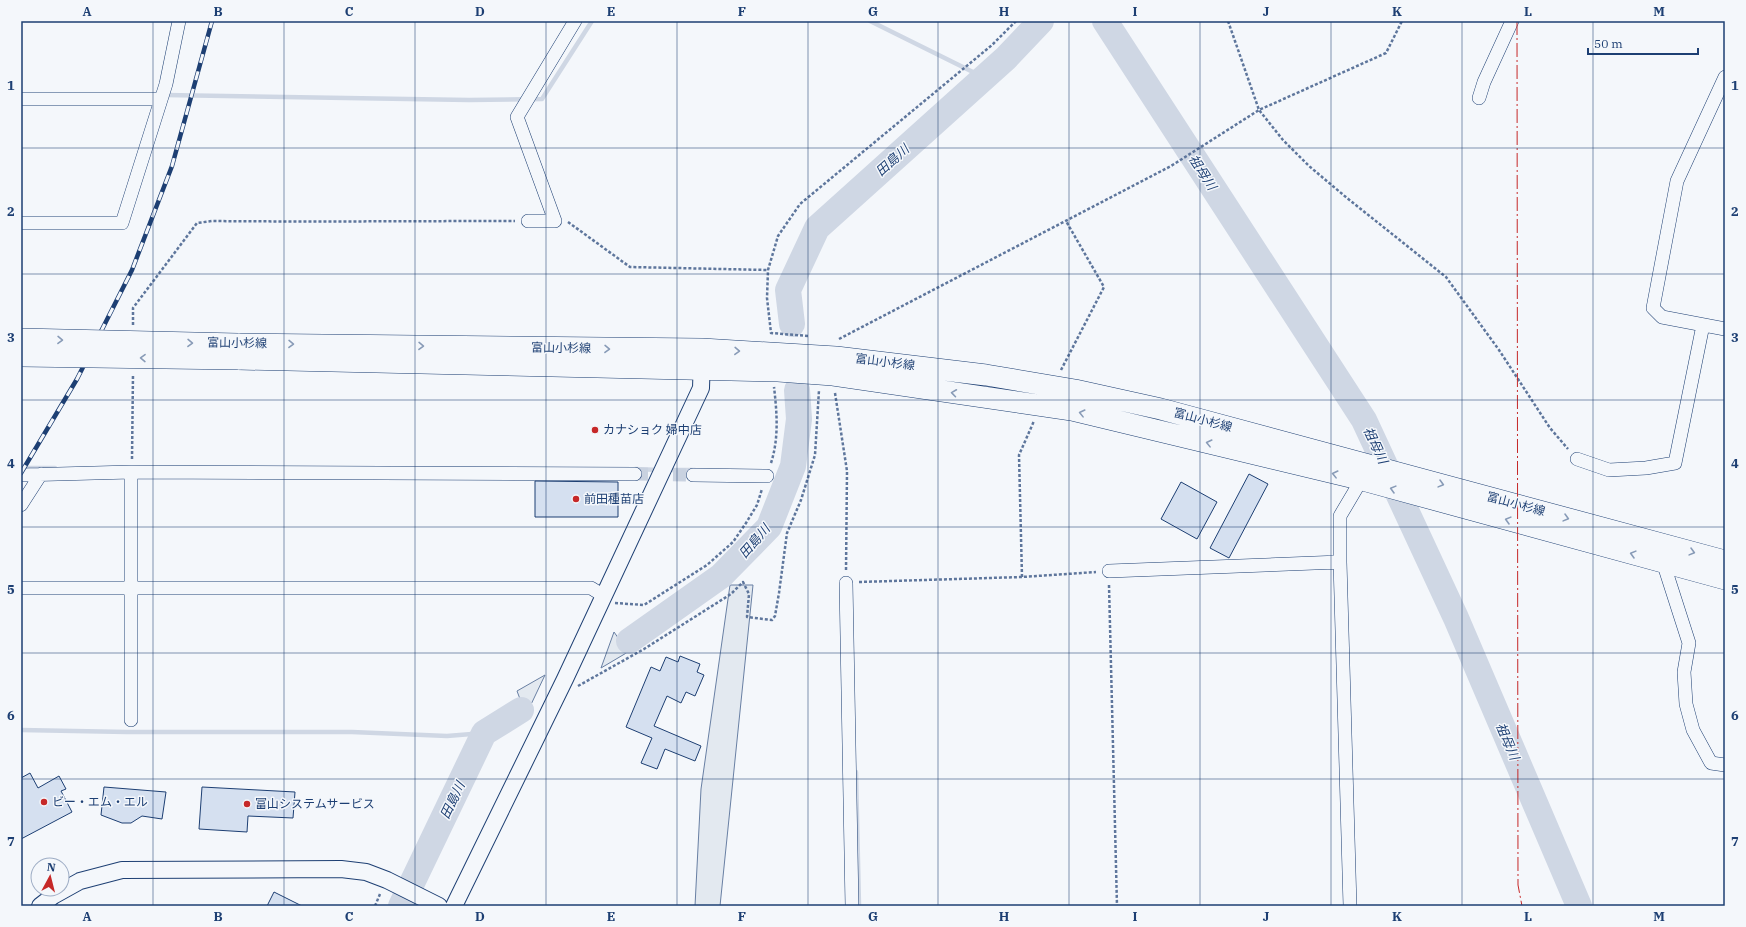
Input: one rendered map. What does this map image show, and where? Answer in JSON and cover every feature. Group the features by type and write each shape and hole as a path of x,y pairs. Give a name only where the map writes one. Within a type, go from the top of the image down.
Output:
{"main road":[{"name":"富山小杉線","path":"21,339 238,351 826,374 1072,410 1365,475 1403,474 1725,561"},
{"name":"富山小杉線","path":"21,356 238,351 702,349 836,356 986,375 1067,388 1162,409 1365,475 1414,494 1725,579"}],"street":[{"path":"21,223 122,223 166,84 179,21"},
{"path":"528,221 555,221 517,117 575,21"},
{"path":"1479,98 1484,82 1512,21"},
{"path":"1725,76 1677,181 1653,308 1662,317 1725,329"},
{"path":"21,99 161,99"},
{"path":"1577,459 1609,470 1646,468 1675,463 1703,325"},
{"path":"454,906 565,679 701,388 702,349"},
{"path":"131,472 131,720"},
{"path":"21,475 131,472 635,474"},
{"path":"21,505 41,474"},
{"path":"693,475 766,476"},
{"path":"1350,906 1340,516 1365,475"},
{"path":"1109,571 1340,562"},
{"path":"1664,562 1689,643 1684,672 1686,704 1693,730 1712,763 1725,765"},
{"path":"846,583 852,906"},
{"path":"21,588 591,588 604,596"},
{"path":"40,906 53,896 80,881 122,870 341,869 366,872 394,883 439,906"}],"path":[{"path":"809,336 771,333 767,298 768,270 778,236 800,204 992,45 1016,21"},
{"path":"1228,21 1259,110 1284,140 1309,166 1446,277 1499,350 1550,428 1577,459"},
{"path":"832,338 840,339 1171,166 1259,110 1386,53 1402,21"},
{"path":"133,331 133,308 197,223 212,221 528,221"},
{"path":"555,221 567,221 630,267 768,270"},
{"path":"1058,375 1104,287 1066,221"},
{"path":"131,472 133,368"},
{"path":"604,596 617,604 644,605 707,565 733,542 757,505 774,452 777,420 773,371"},
{"path":"826,374 847,471 846,583 1022,577 1109,571 1117,906"},
{"path":"565,679 580,686 644,649 730,594 743,582 749,594 747,617 772,620 775,616 779,593 787,533 801,500 815,455 818,410 826,374"},
{"path":"1022,577 1019,455 1034,419"}],"shaded area":[{"path":"730,585 753,585 720,906 695,906 701,789"},
{"path":"614,632 628,652 601,668"},
{"path":"545,675 526,715 517,691"}],"building":[{"path":"1249,474 1268,484 1229,558 1210,548"},
{"name":"前田種苗店","path":"535,481 618,482 618,517 535,517"},
{"path":"1181,482 1217,502 1197,539 1161,519"},
{"path":"680,656 700,664 697,672 704,675 695,696 686,692 681,703 667,696 654,726 701,746 695,761 665,749 657,769 641,763 652,738 626,727 651,667 660,671 666,657 678,662"},
{"name":"ビー・エム・エル","path":"30,773 38,788 59,776 66,789 61,791 72,812 21,839 21,778"},
{"path":"104,787 166,792 162,819 142,816 131,823 122,823 101,815"},
{"name":"富山システムサービス","path":"202,787 295,792 293,818 248,816 247,832 199,829"},
{"path":"274,892 302,906 267,906"}],"waterway":[{"path":"165,95 469,100 542,99 592,21"},
{"path":"870,21 983,77"},
{"name":"田島川","path":"792,324 788,290 817,228 1006,58 1041,21"},
{"name":"祖母川","path":"1105,21 1364,420 1456,618 1579,906"},
{"name":"田島川","path":"629,641 721,576 769,527 793,466 799,419 797,390"},
{"path":"21,468 55,468"},
{"path":"635,469 659,470"},
{"path":"667,470 695,470"},
{"name":"田島川","path":"401,906 484,733 521,710"},
{"path":"21,730 127,732 352,732 447,736 484,733"},
{"path":"856,772 859,906"}],"tunnel":[{"path":"635,474 693,475"}],"railway":[{"path":"21,473 77,379 132,270 172,166 212,21"}],"power":[{"path":"1517,21 1518,885 1522,906"}],"place":[{"name":"カナショク 婦中店","path":"595,430"},
{"name":"前田種苗店","path":"576,499"},
{"name":"ビー・エム・エル","path":"44,802"},
{"name":"富山システムサービス","path":"247,804"}]}
